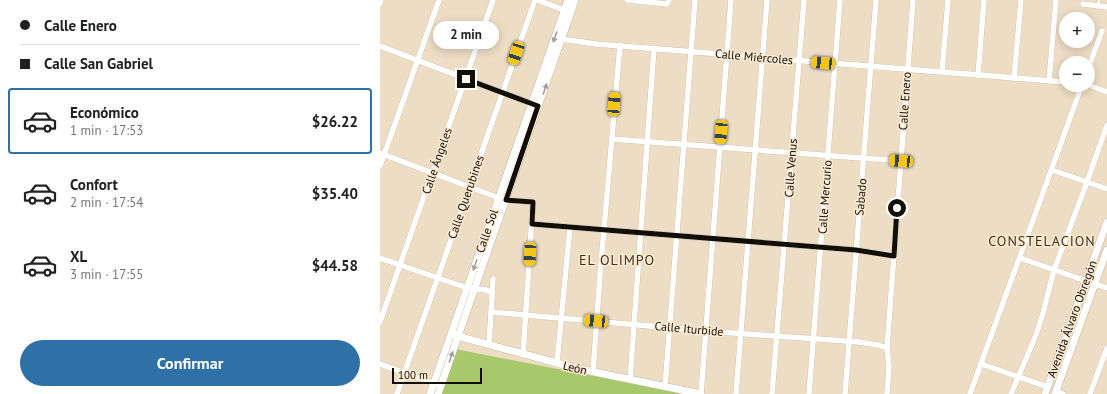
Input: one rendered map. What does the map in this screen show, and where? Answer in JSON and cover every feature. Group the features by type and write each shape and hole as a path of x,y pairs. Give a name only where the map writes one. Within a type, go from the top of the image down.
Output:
{"street":[{"path":"380,4 382,0"},
{"path":"380,166 382,154 439,0"},
{"name":"Calle Ángeles","path":"380,322 493,0"},
{"path":"536,0 564,10"},
{"name":"Calle Querubines","path":"397,394 536,0"},
{"name":"Calle Sol","path":"535,105 568,0"},
{"name":"Calle Sol","path":"430,394 467,288 502,199 535,105 575,0"},
{"path":"627,0 667,4 670,0"},
{"path":"666,387 669,328 695,0"},
{"path":"701,394 731,0"},
{"path":"736,394 767,0"},
{"name":"Calle Venus","path":"772,394 778,336 804,0"},
{"name":"Calle Mercurio","path":"809,394 840,0"},
{"name":"Sabado","path":"845,394 876,0"},
{"name":"Calle Enero","path":"887,394 887,348 913,0"},
{"path":"942,72 948,0"},
{"path":"978,75 984,0"},
{"path":"1014,78 1021,0"},
{"path":"1049,80 1056,0"},
{"path":"1083,4 1098,3 1107,7"},
{"path":"1093,56 1102,32"},
{"name":"Calle Miércoles","path":"561,39 596,44 1059,81"},
{"path":"593,372 596,321 620,45"},
{"path":"380,46 535,105"},
{"path":"630,380 654,48"},
{"path":"1095,88 1107,92"},
{"path":"970,394 1080,92"},
{"path":"1011,394 1043,313 1054,270 1107,125"},
{"path":"612,139 901,161"},
{"path":"382,154 502,199 533,202 523,355"},
{"path":"1052,170 1107,189"},
{"name":"Calle Sol","path":"438,394 475,290 502,199"},
{"name":"Avenida Álvaro Obregón","path":"1045,394 1107,222"},
{"path":"532,224 856,250 894,256"},
{"path":"556,363 570,226"},
{"name":"Avenida Álvaro Obregón","path":"1055,393 1107,250"},
{"path":"380,258 437,279 475,290 486,290 492,293"},
{"path":"1020,258 1086,281"},
{"path":"489,345 493,279"},
{"path":"1095,284 1107,288"},
{"name":"Calle Iturbide","path":"491,312 669,328 868,343 887,348"},
{"name":"León","path":"451,334 523,355 593,372 701,394"},
{"path":"1090,394 1107,348"},
{"path":"380,364 441,386"},
{"path":"981,364 1048,387"},
{"path":"1055,393 1063,394"}],"green space":[{"path":"455,349 685,394 441,394"}],"district":[{"name":"CONSTELACION","path":"1042,241"},
{"name":"EL OLIMPO","path":"617,260"}],"route":[{"path":"466,79 538,106 506,200 533,202 532,224 856,250 894,256 897,208"}]}
